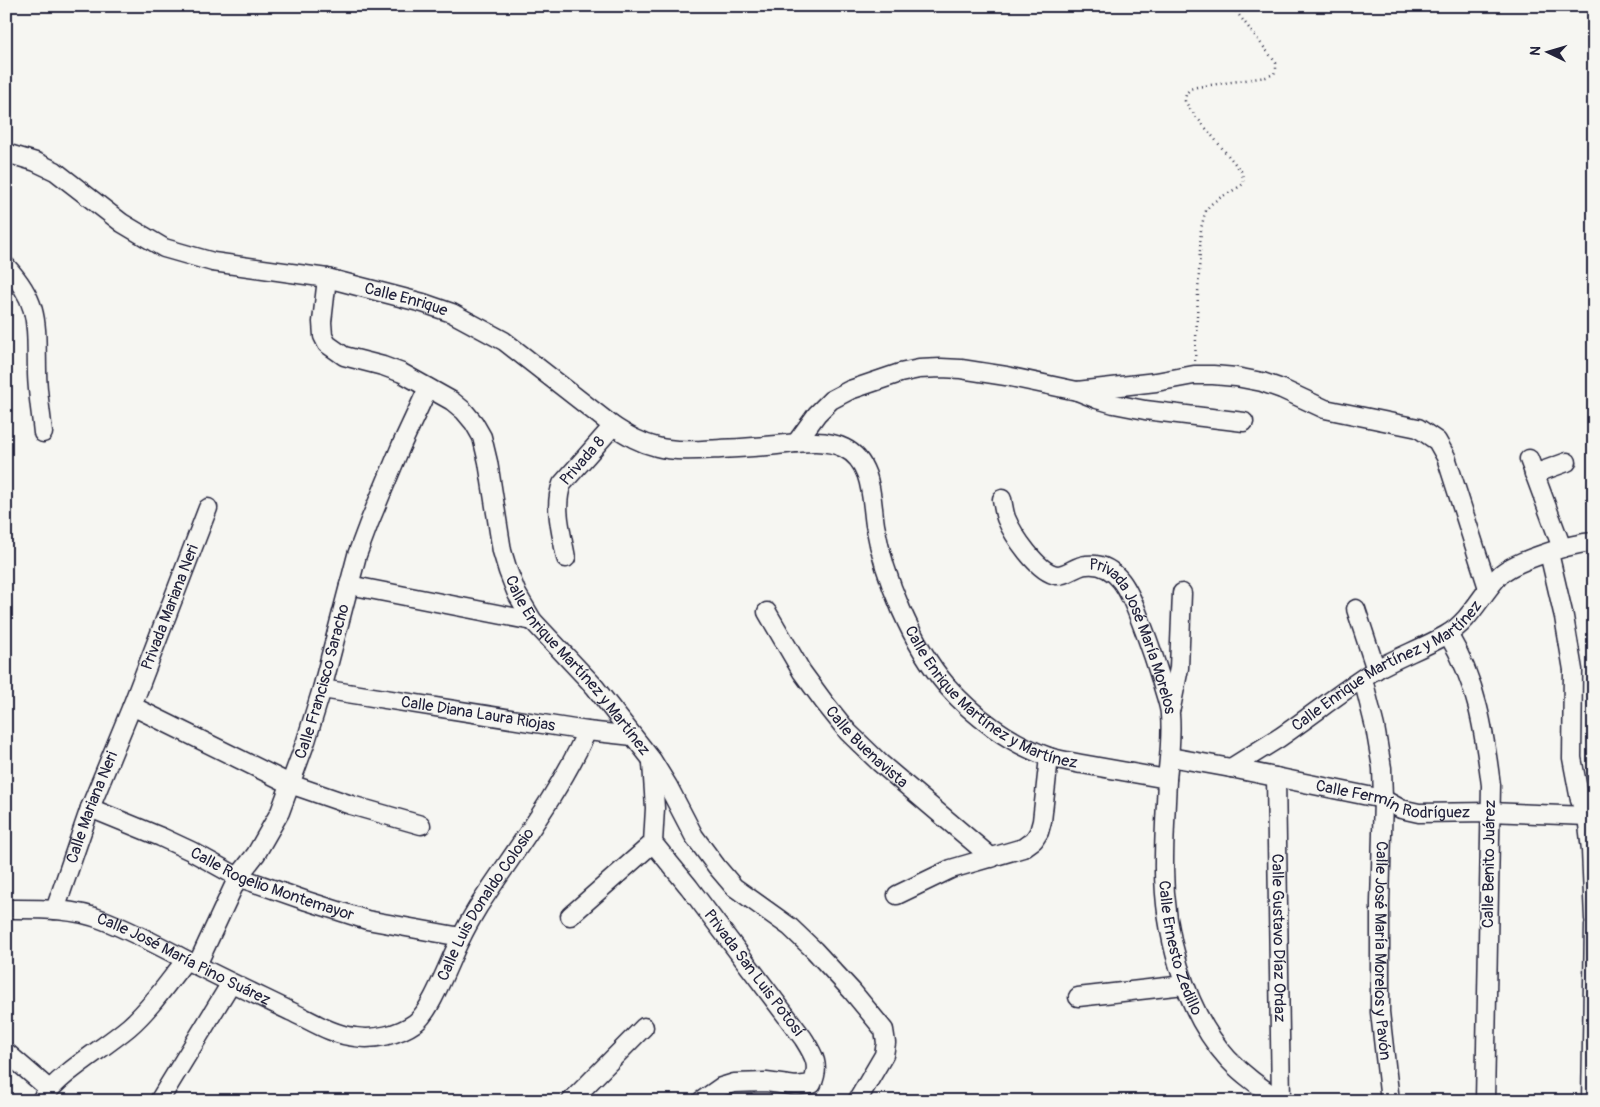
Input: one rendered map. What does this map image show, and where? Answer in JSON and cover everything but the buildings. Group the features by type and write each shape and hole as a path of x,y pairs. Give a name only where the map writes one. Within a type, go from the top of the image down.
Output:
{"street":[{"name":"Calle Enrique","path":"6,154 36,162 55,171 122,223 164,248 213,262 328,278 423,303 452,313 480,326 504,341 630,438 657,447 674,450 757,447 796,443"},
{"path":"6,266 24,288 35,316 37,371 43,433"},
{"name":"Calle Enrique Martínez y Martínez","path":"328,278 322,322 327,344 344,356 384,366 402,373 452,401 474,423 482,437 488,462 502,551 517,594 532,621 594,686 652,760 694,836 734,887 790,927 852,991 884,1030 886,1043 884,1056 857,1101"},
{"path":"796,443 817,414 831,400 865,384 919,369 961,369 1006,376 1076,391 1097,400 1145,410 1244,422"},
{"path":"1076,391 1156,382 1194,375 1213,375 1262,382 1325,409 1418,428 1437,441 1446,457 1488,588"},
{"name":"Calle Francisco Saracho","path":"44,1095 88,1057 130,1026 192,963 238,877 265,841 280,812 322,689 348,585 369,523 401,446 428,388"},
{"name":"Privada 8","path":"566,558 557,502 559,491 562,484 613,426"},
{"name":"Calle Enrique Martínez y Martínez","path":"796,443 815,442 844,448 856,457 862,465 868,477 875,526 882,555 895,594 910,628 947,686 971,710 996,729 1022,745 1050,757 1168,779"},
{"path":"1567,462 1532,467 1556,551 1571,650 1574,688 1571,736 1572,758 1580,800 1587,816 1591,850 1594,919"},
{"name":"Privada José María Morelos","path":"1002,499 1005,516 1018,539 1032,557 1050,573 1064,574 1085,565 1095,565 1116,573 1123,582 1135,606 1157,666 1170,714 1170,758"},
{"name":"Privada Mariana Neri","path":"132,706 208,508"},
{"name":"Calle Enrique Martínez y Martínez","path":"1231,768 1370,674 1448,634 1464,621 1500,574 1512,566 1580,543 1594,542"},
{"path":"348,585 532,621"},
{"path":"1170,714 1179,668 1182,593"},
{"path":"1356,609 1370,674"},
{"name":"Calle Buenavista","path":"767,612 802,672 848,732 880,763 992,858"},
{"name":"Calle Benito Juárez","path":"1448,634 1458,652 1475,695 1487,752 1491,785 1485,1101"},
{"name":"Calle José María Morelos y Pavón","path":"1370,674 1384,799 1380,904 1380,1003 1390,1101"},
{"name":"Calle Diana Laura Riojas","path":"322,689 587,731 633,736"},
{"path":"132,706 290,784 322,796 421,824"},
{"name":"Calle Mariana Neri","path":"55,910 90,808 132,706"},
{"name":"Calle Luis Donaldo Colosio","path":"353,1037 369,1038 386,1035 399,1032 416,1023 434,994 461,937 567,772 587,731"},
{"path":"898,895 951,869 1023,848 1034,840 1039,832 1042,821 1050,757"},
{"path":"1170,758 1231,768"},
{"name":"Calle Ernesto Zedillo","path":"1170,758 1164,864 1166,898 1171,935 1184,985 1198,1016 1228,1058 1252,1081 1281,1101"},
{"path":"570,916 653,843 655,808 652,760"},
{"name":"Calle Fermín Rodríguez","path":"1231,768 1384,799 1401,809 1419,813 1490,812 1587,816"},
{"name":"Calle Gustavo Díaz Ordaz","path":"1276,777 1281,1101"},
{"name":"Calle Rogelio Montemayor","path":"90,808 192,851 238,877 335,911 400,926 461,937"},
{"name":"Privada San Luis Potosí","path":"653,843 798,1030 815,1059 816,1076 812,1084 796,1086 766,1082 734,1083 721,1087 701,1101"},
{"name":"Calle José María Pino Suárez","path":"6,909 55,910 81,913 104,920 160,945 231,983 332,1031 353,1037"},
{"path":"1590,1101 1594,925"},
{"path":"159,1101 231,983"},
{"path":"1078,997 1184,985"},
{"path":"571,1101 644,1027"},
{"path":"6,1052 44,1095"}],"path":[{"path":"1194,375 1201,228 1207,208 1236,190 1243,184 1243,178 1241,170 1185,101 1186,94 1190,89 1197,87 1266,77 1274,74 1276,70 1276,63 1232,6"}]}
